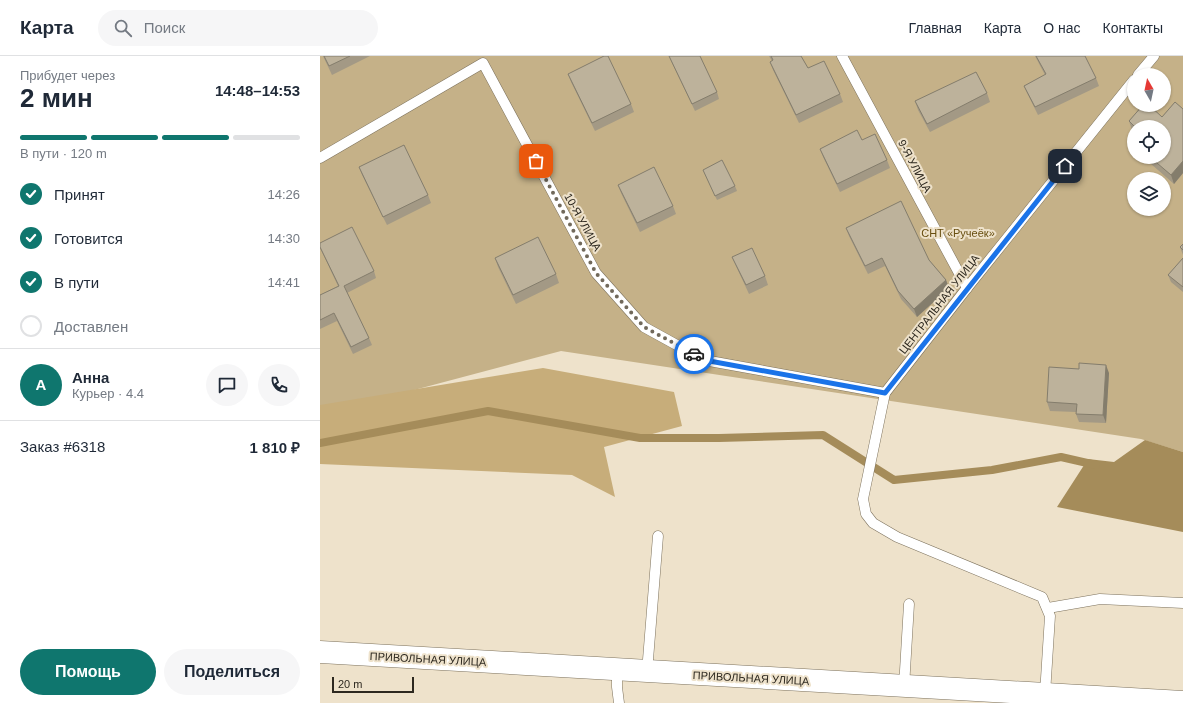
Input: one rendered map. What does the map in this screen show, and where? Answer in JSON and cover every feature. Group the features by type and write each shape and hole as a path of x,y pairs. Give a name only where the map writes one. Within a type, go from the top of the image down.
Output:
{"street":[{"name":"ПРИВОЛЬНАЯ УЛИЦА","path":"320,652 1183,702"}],"lane":[{"name":"9-Я УЛИЦА","path":"842,56 967,288"},
{"path":"1144,68 1154,56"},
{"name":"10-Я УЛИЦА","path":"320,158 483,63 596,273 644,327 704,360 885,393"},
{"name":"ЦЕНТРАЛЬНАЯ УЛИЦА","path":"885,393 1127,89"},
{"path":"885,393 863,499 866,514 873,523 897,537 1042,597 1048,608 1050,616 1045,694"},
{"path":"647,672 658,536"},
{"path":"1048,608 1100,599 1183,603"},
{"path":"904,686 910,604"},
{"path":"617,670 619,703"}],"green space":[{"name":"СНТ «Ручеёк»","path":"320,56 1183,56 1183,452 1141,439 561,351 320,415"}],"shaded area":[{"path":"543,368 674,392 682,426 604,447 615,497 572,475 320,464 320,405"},
{"path":"1145,440 1183,452 1183,532 1057,507 1088,459 1114,462"}],"building":[{"path":"324,56 350,56 329,66"},
{"path":"604,56 608,56 631,104 592,123 568,74"},
{"path":"669,56 700,56 717,92 692,104"},
{"path":"771,56 801,56 808,68 824,61 840,94 796,115 770,62 773,60"},
{"path":"1036,56 1085,56 1096,78 1035,107 1024,86 1046,74"},
{"path":"976,72 987,93 927,124 915,101"},
{"path":"1175,102 1183,109 1183,161 1171,175 1171,172 1168,172 1158,164 1171,164 1171,120 1130,120 1137,112 1157,112 1162,117 1166,112 1171,112 1171,107"},
{"path":"857,130 862,140 875,134 887,160 837,184 820,149"},
{"path":"404,145 428,195 383,217 359,167"},
{"path":"722,160 735,186 715,196 703,170"},
{"path":"654,167 673,206 637,223 618,185"},
{"path":"901,201 929,260 946,280 914,309 898,291 882,258 865,266 846,228"},
{"path":"352,227 374,271 344,286 369,338 351,347 334,313 320,320 320,295 339,286 320,247 320,243"},
{"path":"538,237 556,274 513,295 495,258"},
{"path":"752,248 765,276 746,285 732,257"},
{"path":"1183,258 1183,287 1168,275"},
{"path":"1079,363 1106,365 1103,415 1076,414 1077,404 1047,402 1049,367 1079,369"}],"waterway":[{"path":"320,443 488,411 640,438 719,438 823,435 894,480 992,470 1061,457 1096,465"}],"way so far":[{"path":"536,161 596,273 644,327 694,354"}],"route":[{"path":"694,354 704,360 885,393 1065,166"}]}
